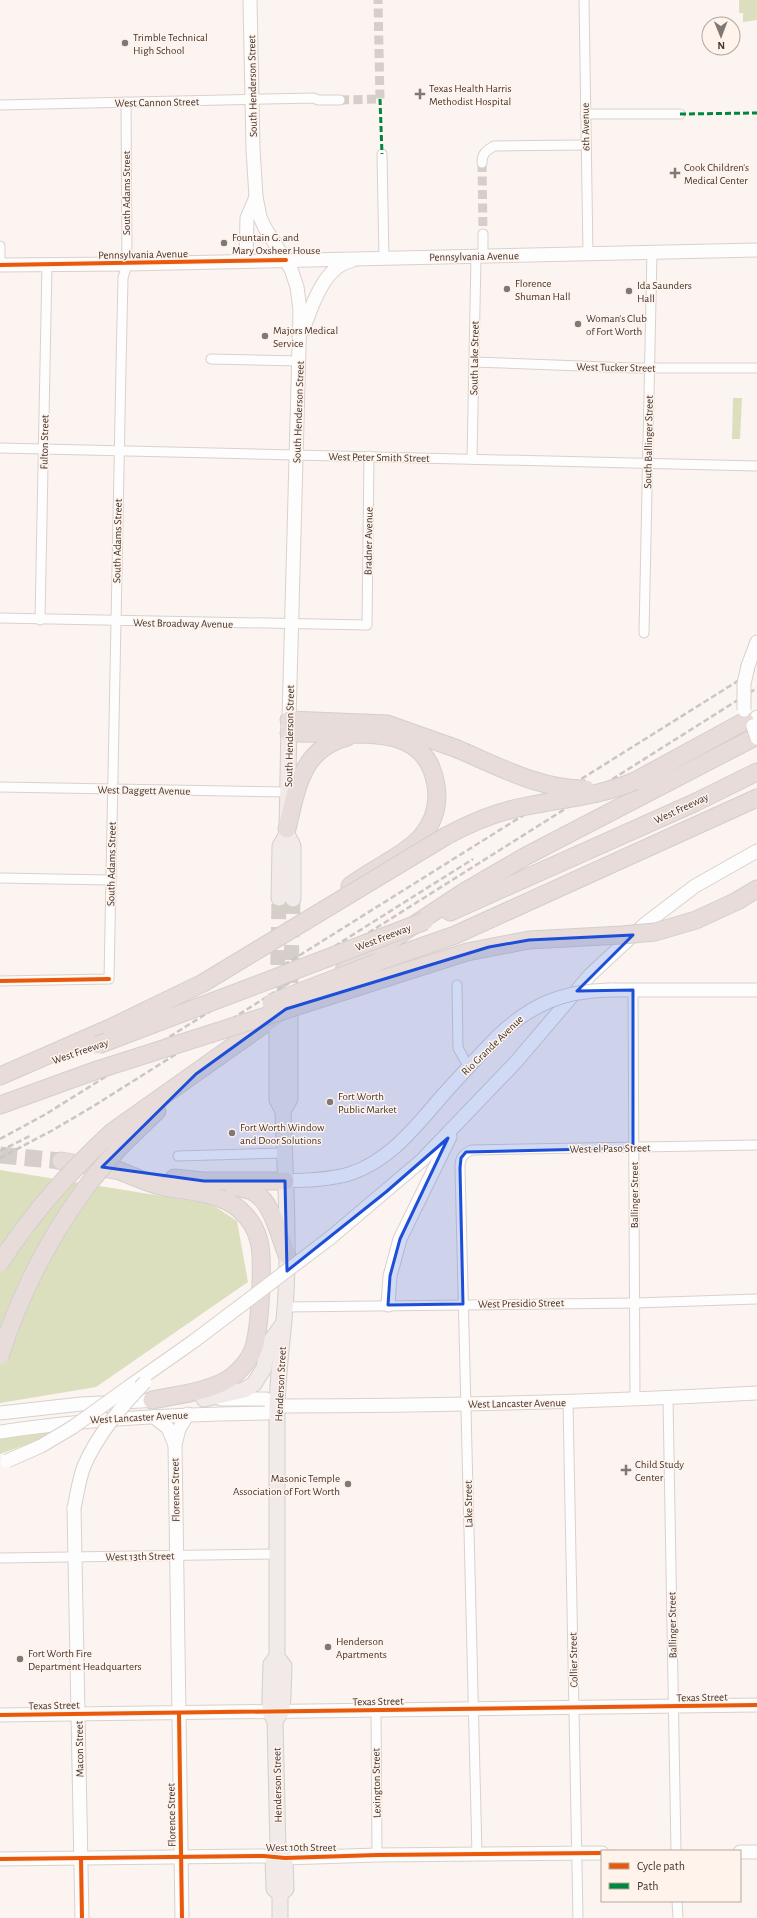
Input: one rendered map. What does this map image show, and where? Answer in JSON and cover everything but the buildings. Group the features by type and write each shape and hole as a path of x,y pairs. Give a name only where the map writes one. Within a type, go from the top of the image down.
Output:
{"highway":[{"path":"0,1077 110,1028 203,983 446,836 470,824 511,809 604,792 635,781 753,723"},
{"path":"0,1263 27,1224 55,1188 112,1132 196,1074 304,996 464,892 575,830 753,723"},
{"path":"289,726 387,724 455,748 528,778 562,787 592,789 635,781"},
{"path":"289,726 359,734 393,736 402,739 416,748 430,765 436,789 436,806 434,813 431,822 421,836 404,850 358,879 301,924"},
{"path":"287,832 298,784 310,761 327,745 345,737 359,734"},
{"name":"West Freeway","path":"0,1077 98,1045 456,910 694,803 757,772"},
{"name":"West Freeway","path":"0,1105 97,1070 378,962 455,935 757,798"},
{"path":"97,1070 467,952 529,940 655,932 696,920 738,901 757,889"},
{"path":"0,1356 17,1307 46,1248 82,1192 119,1148 196,1074"},
{"path":"61,1161 250,1190 258,1195 272,1214 287,1256"},
{"path":"117,1170 158,1185 209,1195 228,1202 240,1210 250,1221 260,1248 261,1276 256,1335 253,1350 245,1363 233,1376 219,1384 152,1400"},
{"path":"204,1182 285,1181"}],"main road":[{"name":"South Henderson Street","path":"286,899 280,846 287,832 289,726"},
{"name":"Henderson Street","path":"283,1111 290,1099 290,1015"},
{"name":"Henderson Street","path":"277,1023 277,1100 283,1111 287,1256 285,1307 277,1406 277,1657 271,1664 276,1715 279,1854 274,1889 280,1894 280,1918"},
{"path":"204,1399 244,1390 254,1384 264,1368 267,1346 283,1323"}],"street":[{"name":"South Henderson Street","path":"250,0 256,197 265,228 291,269 297,287 300,310 289,726"},
{"name":"6th Avenue","path":"584,0 585,146 588,254"},
{"name":"West Cannon Street","path":"0,105 314,98 318,100 340,97"},
{"name":"South Adams Street","path":"0,981 109,979 123,278 127,264 126,102"},
{"path":"585,114 680,114"},
{"path":"482,163 482,156 485,151 494,146 585,146"},
{"path":"382,154 384,258"},
{"path":"246,261 247,218 256,197"},
{"name":"South Lake Street","path":"472,459 474,362 480,256 483,234"},
{"path":"0,246 0,264"},
{"name":"Pennsylvania Avenue","path":"0,264 127,264 757,250"},
{"name":"South Ballinger Street","path":"644,633 652,252"},
{"path":"300,338 314,301 328,277 341,264 359,259"},
{"name":"Fulton Street","path":"40,620 47,264"},
{"path":"211,359 299,362"},
{"name":"West Tucker Street","path":"474,362 650,368 757,368"},
{"name":"West Peter Smith Street","path":"0,448 757,466"},
{"name":"Bradner Avenue","path":"367,625 369,456"},
{"name":"West Broadway Avenue","path":"0,618 292,625 367,625"},
{"path":"753,723 744,684 754,648"},
{"name":"West Daggett Avenue","path":"0,787 288,792"},
{"path":"4,1461 41,1446 73,1427 194,1341 330,1238 422,1161 515,1063 590,975 645,924 695,886 757,851"},
{"path":"0,878 110,880"},
{"path":"457,985 458,1048 468,1066"},
{"name":"Rio Grande Avenue","path":"285,1181 323,1179 348,1174 380,1159 402,1141 468,1066 497,1036 528,1011 557,998 594,990 757,990"},
{"name":"Ballinger Street","path":"633,990 635,1400"},
{"path":"388,1305 390,1276 400,1238 457,1123"},
{"name":"West el Paso Street","path":"463,1154 472,1150 757,1145"},
{"path":"178,1156 284,1153"},
{"name":"Lake Street","path":"463,1154 460,1168 478,1854"},
{"name":"West Presidio Street","path":"285,1307 757,1299"},
{"name":"Macon Street","path":"82,1918 74,1508 84,1467 97,1443 124,1403 168,1360"},
{"name":"West Lancaster Avenue","path":"0,1413 81,1404 152,1400 266,1399 277,1406 466,1404 668,1399 757,1393"},
{"name":"Ballinger Street","path":"668,1399 676,1850"},
{"name":"Collier Street","path":"568,1402 578,1918"},
{"name":"West Lancaster Avenue","path":"0,1432 96,1419 188,1414 267,1413 277,1406"},
{"name":"Florence Street","path":"182,1918 175,1445 179,1428 188,1414"},
{"name":"Florence Street","path":"154,1417 168,1428 175,1445"},
{"name":"West 13th Street","path":"1,1558 278,1554"},
{"name":"Texas Street","path":"0,1715 178,1713 276,1715 376,1710 757,1705"},
{"name":"Lexington Street","path":"376,1710 377,1855"},
{"path":"741,1852 757,1852"},
{"name":"West 10th Street","path":"0,1859 181,1857 279,1854 377,1855 601,1853"},
{"path":"677,1902 678,1918"}],"highlighted area":[{"path":"633,935 577,991 633,990 633,1148 466,1152 461,1158 460,1168 463,1304 388,1305 390,1276 400,1239 448,1138 386,1192 287,1271 285,1181 204,1181 102,1167 196,1074 286,1009 489,947 529,940"}],"green space":[{"path":"739,0 757,0 757,20 743,22 743,13 739,13"},
{"path":"733,398 742,398 740,439 732,439"},
{"path":"0,1170 211,1204 237,1221 248,1282 96,1387 0,1403"},
{"path":"53,1432 34,1442 0,1454 0,1439"}],"tunnel":[{"path":"340,100 380,99 378,0"},
{"path":"482,163 483,234"},
{"path":"277,1011 279,898"},
{"path":"290,1006 293,899"},
{"path":"0,1155 61,1161"}],"railway":[{"path":"0,1139 46,1114 757,669"},
{"path":"0,1158 53,1130 92,1107 757,688"},
{"path":"327,951 473,859"},
{"path":"0,1151 32,1135"}],"marked path":[{"path":"380,99 382,154"},
{"path":"680,114 757,113"}],"cycle path":[{"path":"0,265 286,260"},
{"path":"0,981 109,979"},
{"path":"0,1715 757,1705"},
{"path":"179,1713 182,1918"},
{"path":"0,1859 264,1856 285,1858 377,1855 601,1853"},
{"path":"81,1858 82,1918"}],"place":[{"name":"Trimble Technical High School","path":"125,43"},
{"name":"Texas Health Harris Methodist Hospital","path":"420,94"},
{"name":"Cook Children's Medical Center","path":"675,173"},
{"name":"Fountain G. and Mary Oxsheer House","path":"224,243"},
{"name":"Florence Shuman Hall","path":"507,289"},
{"name":"Ida Saunders Hall","path":"629,291"},
{"name":"Woman's Club of Fort Worth","path":"578,324"},
{"name":"Majors Medical Service","path":"265,336"},
{"name":"Fort Worth Public Market","path":"330,1102"},
{"name":"Fort Worth Window and Door Solutions","path":"232,1133"},
{"name":"Child Study Center","path":"626,1470"},
{"name":"Masonic Temple Association of Fort Worth","path":"348,1484"},
{"name":"Henderson Apartments","path":"328,1647"},
{"name":"Fort Worth Fire Department Headquarters","path":"20,1659"}]}
